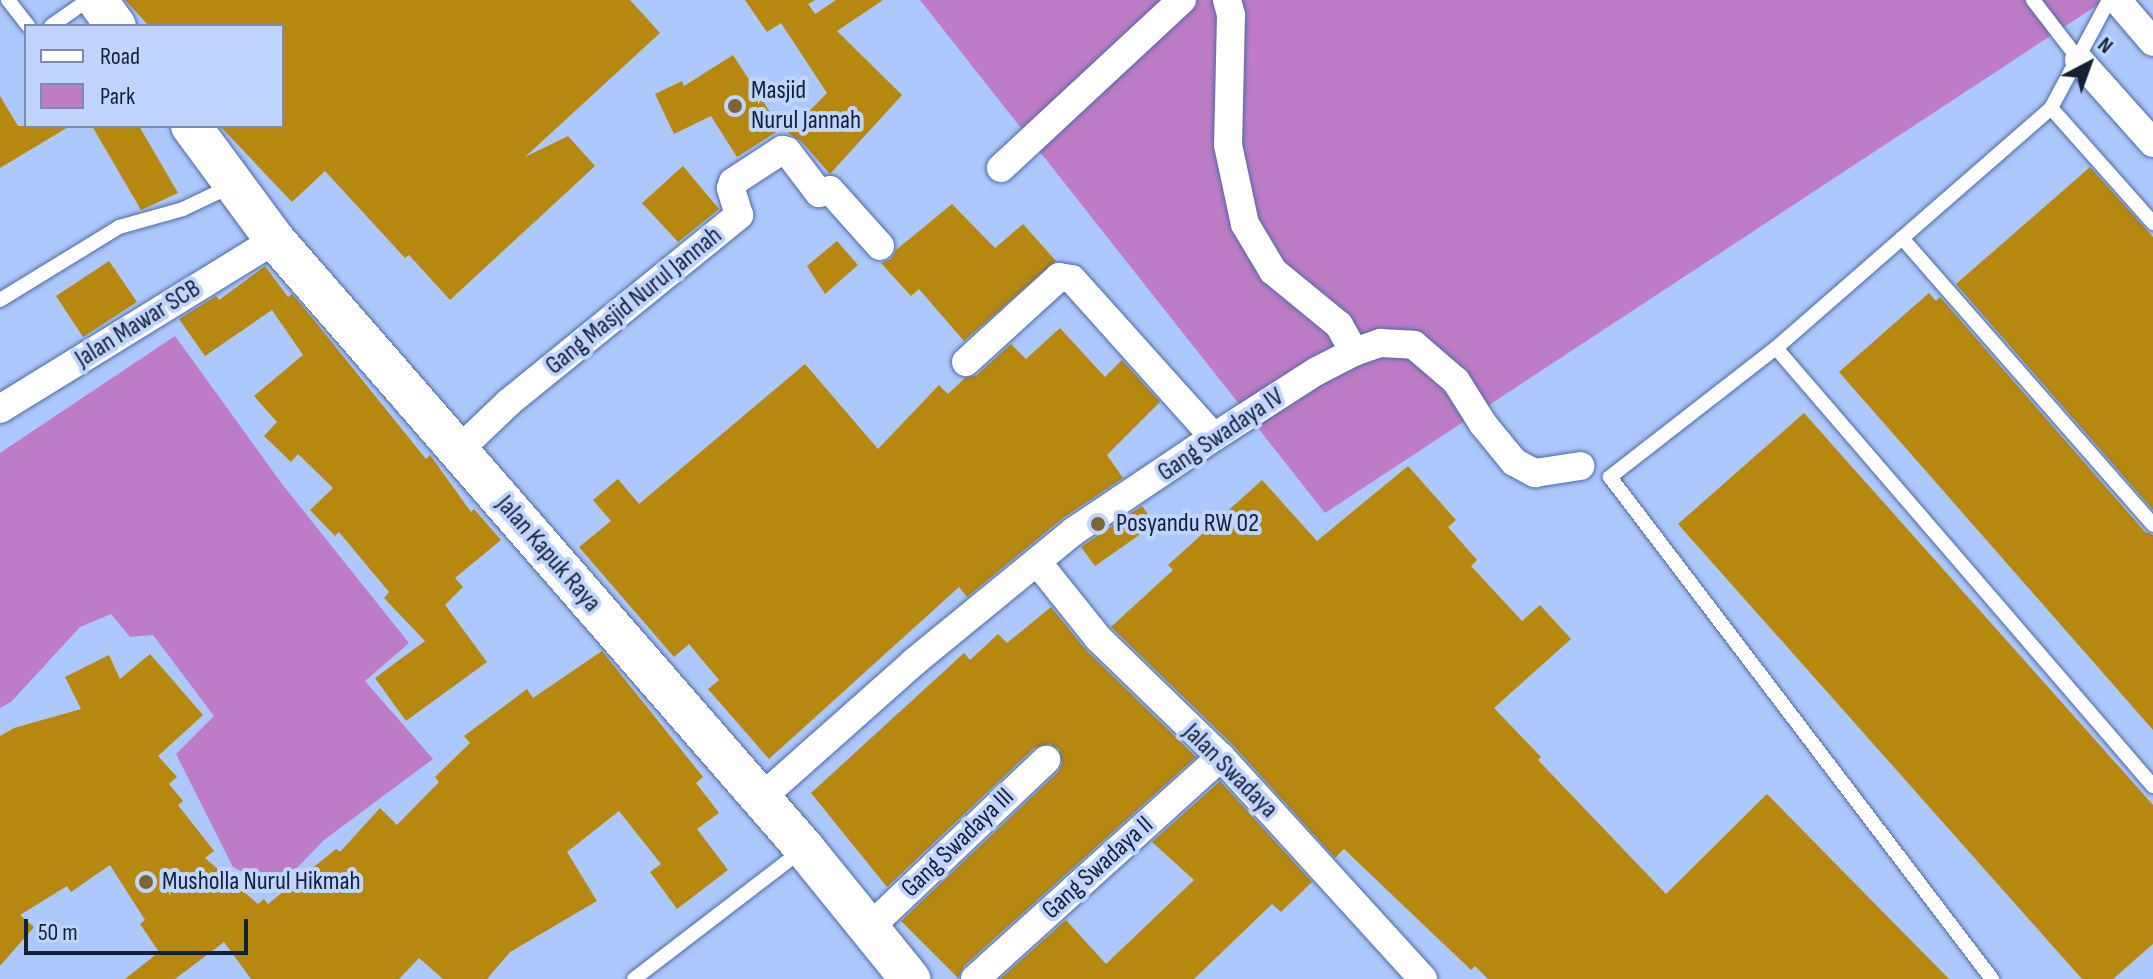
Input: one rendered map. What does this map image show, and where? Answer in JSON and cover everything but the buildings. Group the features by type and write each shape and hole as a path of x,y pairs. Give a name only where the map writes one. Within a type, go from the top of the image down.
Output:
{"main road":[{"path":"97,0 115,24"},
{"name":"Jalan Kapuk Raya","path":"192,128 275,240 804,848 910,979"}],"street":[{"path":"1001,168 1182,0"},
{"path":"1227,0 1231,15 1228,145 1245,224 1273,271 1339,325 1354,352"},
{"path":"2117,0 2153,42"},
{"path":"2079,60 2153,143"},
{"name":"Gang Masjid Nurul Jannah","path":"458,451 508,403 739,215 731,188 733,182 782,150 787,151 819,193 830,190 880,246"},
{"name":"Jalan Mawar SCB","path":"0,409 275,240"},
{"path":"966,362 1059,277 1072,279 1214,437"},
{"name":"Gang Swadaya IV","path":"761,798 914,662 1074,531 1317,371 1354,352 1380,343 1414,345 1456,381 1483,424 1514,462 1535,473 1580,466"},
{"name":"Jalan Swadaya","path":"1038,563 1098,638 1221,757 1423,979"},
{"name":"Gang Swadaya II","path":"975,979 1221,757"},
{"name":"Gang Swadaya III","path":"870,927 1046,760"}],"lane":[{"path":"8,0 26,24"},
{"path":"54,24 88,0"},
{"path":"2033,0 2079,60"},
{"path":"1610,477 1776,348 2051,108 2109,0"},
{"path":"2051,108 2153,223"},
{"path":"0,300 119,227 183,209 235,185"},
{"path":"1902,238 2153,525"},
{"path":"1776,348 2153,786"},
{"path":"1580,466 1610,477 1992,979"},
{"path":"634,979 804,848"}],"green space":[{"path":"920,0 2105,0 1325,513"},
{"path":"175,336 282,484 409,643 365,681 433,759 324,840 294,871 260,881 233,867 176,754 214,716 153,635 130,637 111,614 80,627 11,702 0,708 0,453"}],"place":[{"name":"Masjid Nurul Jannah","path":"735,106"},
{"name":"Posyandu RW 02","path":"1098,524"},
{"name":"Musholla Nurul Hikmah","path":"146,882"}]}
